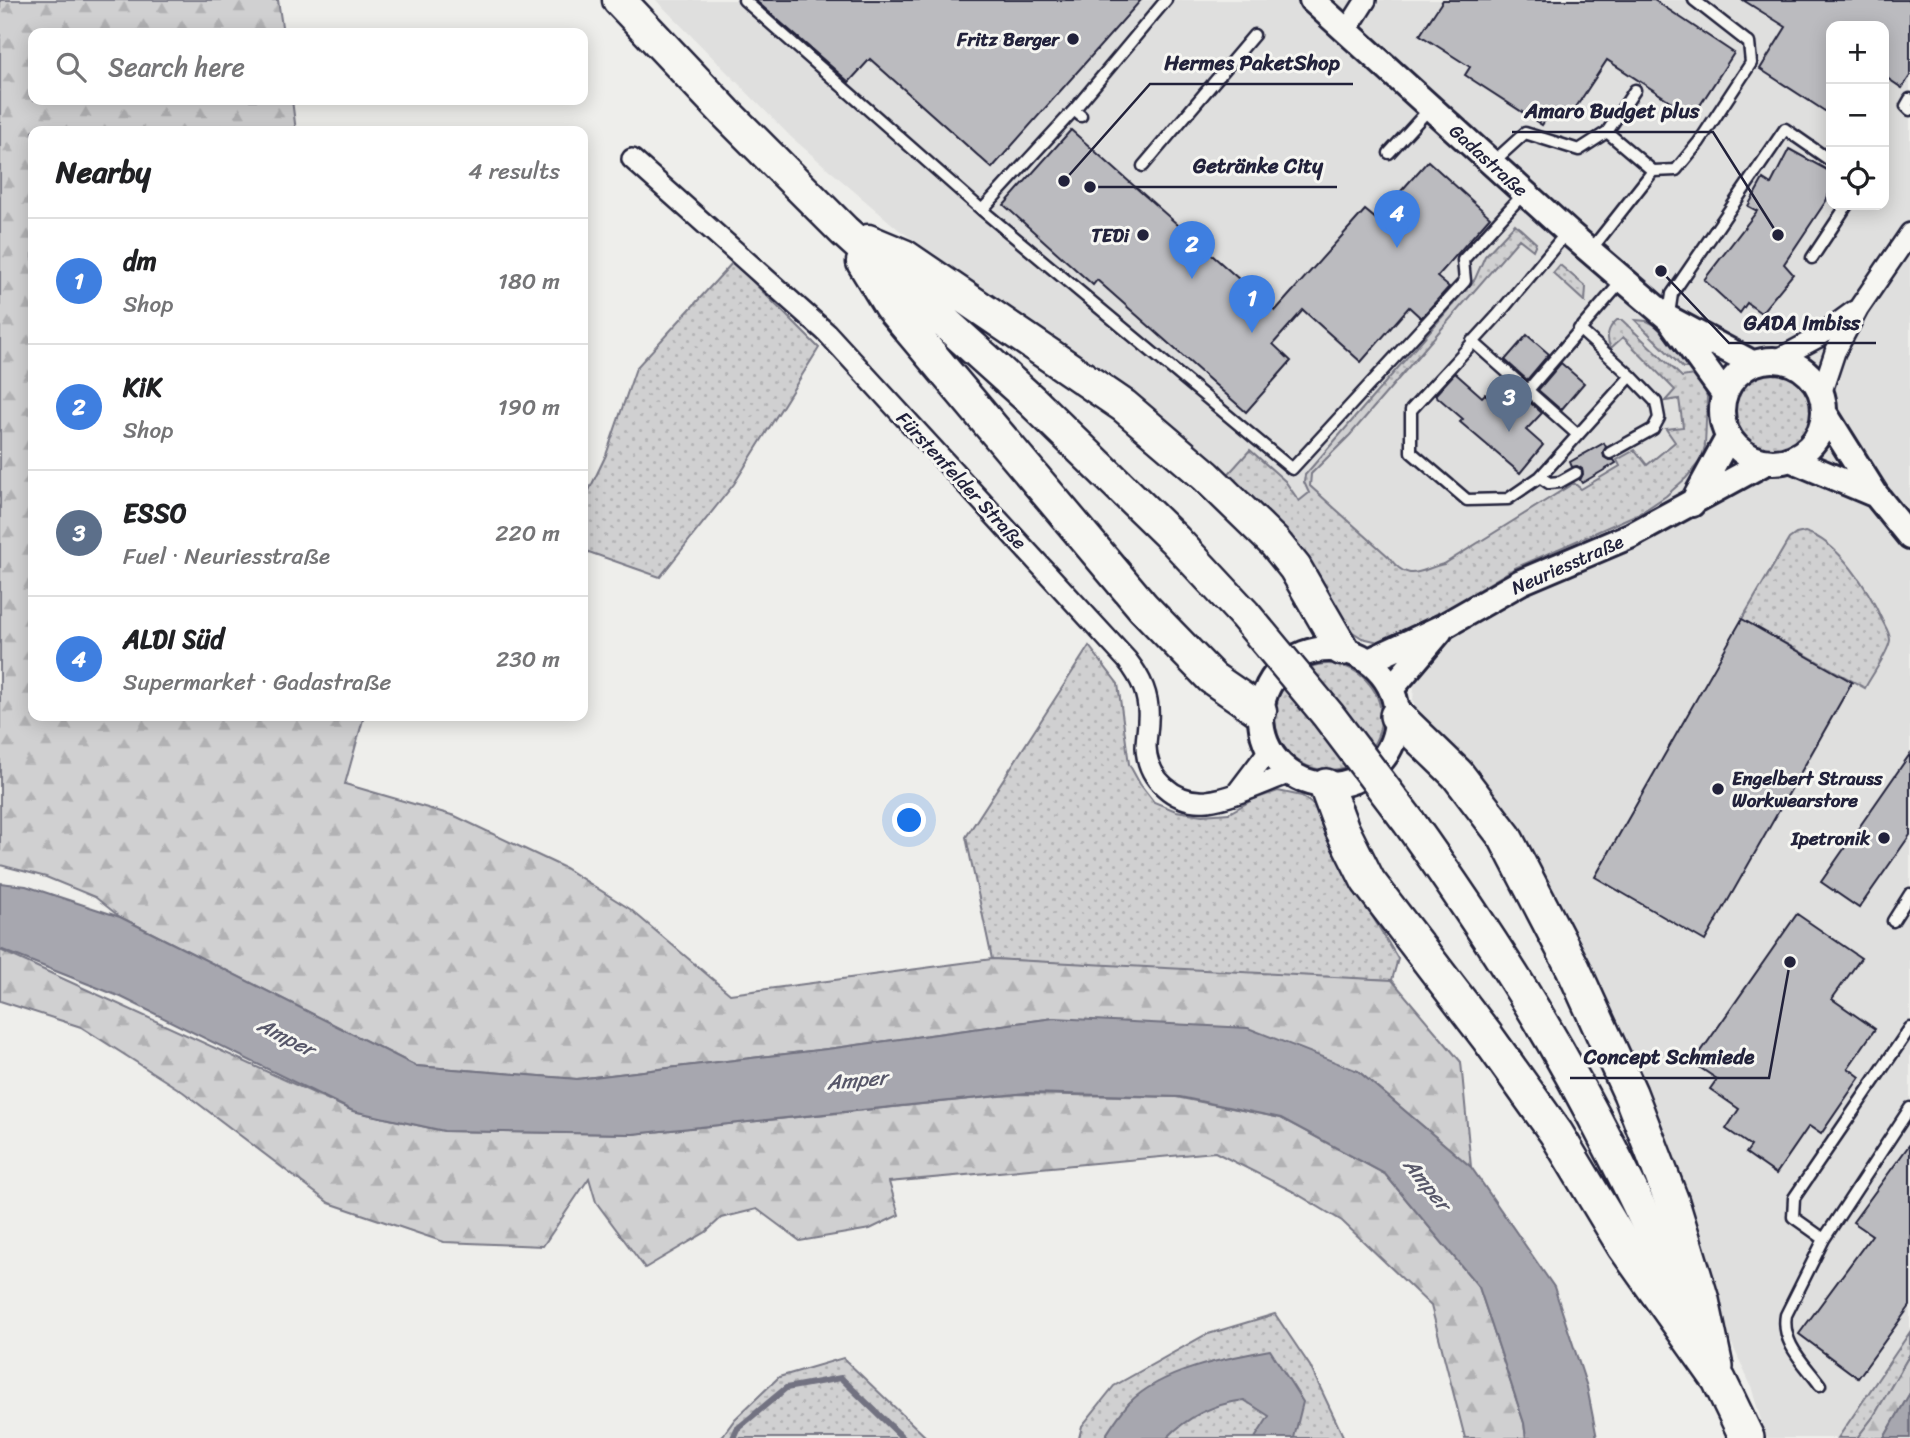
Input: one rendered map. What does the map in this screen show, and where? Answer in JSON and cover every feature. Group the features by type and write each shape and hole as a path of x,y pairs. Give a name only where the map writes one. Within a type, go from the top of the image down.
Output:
{"highway":[{"path":"1394,703 1457,774 1505,837 1573,968 1630,1093 1672,1202 1702,1300 1719,1380"},
{"path":"1326,786 1342,829 1368,881 1488,1038 1556,1133 1624,1246 1719,1380 1747,1438"}],"main road":[{"path":"619,0 726,113 844,231 1032,401 1175,540 1244,614 1328,715 1409,822 1517,982 1648,1221 1719,1380"},
{"path":"844,231 904,256 1124,406 1206,476 1275,542 1355,655"},
{"path":"844,231 890,306 1143,607 1212,678 1260,711"}],"street":[{"name":"Gadastraße","path":"1312,0 1568,232 1668,318 1752,363"},
{"path":"1348,30 1366,0"},
{"name":"Fürstenfelder Straße","path":"632,159 827,333 1127,660 1141,679 1148,699 1147,761 1156,780 1186,799 1208,801 1290,773"},
{"path":"1858,309 1817,338 1778,359 1752,363 1732,379 1724,394 1722,409 1728,438 1744,454 1766,462 1790,459 1804,452 1814,441 1821,427 1823,403 1835,352 1858,309 1910,233"},
{"name":"Gadastraße","path":"1668,318 1724,394"},
{"path":"1778,359 1804,370 1815,381 1823,403 1876,495 1910,537"},
{"path":"1692,504 1728,438"},
{"path":"1790,459 1876,495"},
{"name":"Neuriesstraße","path":"1355,655 1444,626 1521,582 1632,535 1766,462"},
{"name":"Neuriesstraße","path":"1394,703 1444,626"},
{"path":"1319,649 1355,655 1382,674 1394,703 1394,738 1384,758 1368,774 1348,783 1326,786 1307,782 1290,773 1278,763 1269,750 1262,731 1260,711 1266,689 1279,670 1297,656 1319,649"},
{"path":"1238,792 1269,750"}],"lane":[{"path":"744,0 982,210 1292,469 1465,281 1462,260 1525,193"},
{"path":"982,210 1077,113 1166,0"},
{"path":"1607,132 1653,172 1676,170 1699,142 1751,63 1749,43 1694,0"},
{"path":"1143,166 1254,35"},
{"path":"1492,163 1525,133 1579,150 1607,132 1635,90"},
{"path":"1910,100 1906,106 1910,110"},
{"path":"1389,153 1431,107"},
{"path":"1668,318 1672,294 1785,130 1826,158"},
{"path":"1590,251 1653,172"},
{"path":"1812,258 1844,210"},
{"path":"1568,232 1411,410 1410,452 1467,500 1508,499 1541,477 1630,376"},
{"path":"1528,390 1622,280"},
{"path":"1579,329 1656,402 1659,418 1653,429 1610,453"},
{"path":"1472,341 1578,435"},
{"path":"1541,477 1549,483 1560,482 1576,473"},
{"path":"1893,921 1910,894"},
{"path":"1824,1239 1793,1217 1794,1198 1910,1028"},
{"path":"1820,1385 1787,1340 1783,1328 1786,1315 1824,1239 1910,1108"}],"shaded area":[{"path":"656,0 1910,0 1910,1332 1838,1438 1766,1438 1751,1386 1713,1302 1654,1120 1418,723 1413,700 1415,677 1221,476 1112,379 898,229 791,137"}],"green space":[{"path":"0,0 278,0 282,28 28,28 28,105 293,105 295,126 28,126 28,721 363,721 345,784 455,816 565,868 630,909 730,994 992,959 1392,980 1461,1062 1471,1167 1358,1071 1054,1018 577,1079 416,1066 120,917 95,897 46,877 0,865"},
{"path":"1515,224 1536,243 1533,250 1519,239 1350,435 1311,474 1310,486 1396,566 1403,571 1415,573 1444,564 1574,483 1581,489 1620,466 1617,460 1635,450 1647,465 1675,442 1666,429 1683,427 1679,399 1665,401 1675,390 1623,337 1611,348 1608,333 1617,320 1622,320 1682,377 1700,374 1707,397 1705,446 1701,460 1666,496 1642,512 1515,568 1391,639 1379,642 1362,638 1345,627 1223,480 1250,450 1285,481 1299,501 1309,493 1304,482 1305,475 1475,279 1485,256"},
{"path":"733,262 819,348 734,484 660,577 588,552 588,493 606,455 636,368"},
{"path":"1560,265 1586,287 1585,302 1553,273"},
{"path":"1635,320 1655,325 1693,365 1683,368"},
{"path":"1772,372 1787,375 1799,384 1808,396 1811,411 1808,426 1799,438 1787,447 1772,450 1757,447 1745,438 1736,426 1733,411 1736,396 1745,384 1757,375"},
{"path":"1805,532 1829,545 1851,568 1861,581 1888,632 1890,640 1887,651 1865,688 1742,619 1789,539"},
{"path":"1089,646 1118,684 1129,764 1154,802 1176,811 1202,815 1229,813 1254,799 1278,791 1302,796 1318,809 1347,874 1398,959 1392,980 992,959 966,837"},
{"path":"1328,664 1348,668 1366,679 1377,697 1381,717 1377,737 1366,755 1348,766 1328,770 1308,766 1290,755 1279,737 1275,717 1279,697 1290,679 1308,668"},
{"path":"0,950 353,1111 444,1131 633,1134 1019,1094 1176,1097 1281,1118 1385,1174 1479,1287 1524,1423 1526,1438 1465,1438 1431,1306 1342,1221 1292,1191 1215,1152 889,1182 899,1215 870,1229 800,1241 757,1209 721,1218 706,1232 645,1268 596,1202 589,1178 543,1246 444,1242 329,1203 183,1092 81,1027 0,1001"},
{"path":"1275,1314 1310,1366 1344,1438 1079,1438 1082,1426 1114,1386 1205,1335"},
{"path":"1910,1332 1910,1354 1874,1416 1857,1438 1838,1438"},
{"path":"1910,1354 1910,1393 1884,1438 1857,1438 1874,1416"},
{"path":"843,1358 927,1438 721,1438 735,1419 779,1377"}],"water":[{"name":"Amper","path":"0,883 26,886 120,917 416,1066 577,1079 1054,1018 1248,1028 1358,1071 1471,1167 1554,1287 1587,1387 1597,1438 1526,1438 1524,1423 1479,1287 1385,1174 1281,1118 1180,1097 1026,1093 633,1134 444,1131 353,1111 121,997 0,949"},
{"path":"1270,1350 1303,1402 1294,1438 1255,1438 1269,1416 1244,1400 1203,1412 1184,1423 1167,1438 1104,1438 1129,1403 1158,1382 1195,1367"},
{"path":"1910,1393 1910,1438 1884,1438"}],"building":[{"path":"755,0 1141,0 992,168 870,59 849,82"},
{"path":"1443,0 1654,0 1734,53 1693,116 1607,60 1567,121 1551,111 1542,125 1465,75 1470,67 1420,35"},
{"path":"1743,0 1910,0 1910,76 1902,88 1889,79 1889,21 1826,21 1826,112 1760,69 1786,27"},
{"path":"1071,130 1275,311 1365,210 1376,219 1428,161 1490,217 1437,277 1449,287 1421,318 1409,307 1361,362 1303,310 1273,344 1291,361 1246,412 1097,280 1093,285 1004,205"},
{"path":"1789,149 1826,169 1826,201 1784,264 1793,274 1761,313 1747,303 1740,313 1704,280 1757,211 1748,206 1763,179 1771,184"},
{"path":"1527,335 1549,354 1527,380 1505,360"},
{"path":"1561,363 1584,383 1561,410 1538,390"},
{"path":"1455,373 1482,397 1485,394 1492,400 1508,383 1542,413 1526,430 1543,445 1520,473 1460,422 1463,419 1435,395"},
{"path":"1604,443 1604,457 1616,463 1582,483 1582,469 1572,467 1570,462"},
{"name":"Engelbert Strauss Workwearstore","path":"1742,619 1852,682 1705,941 1595,877"},
{"path":"1910,754 1910,835 1859,908 1821,882"},
{"path":"1797,914 1861,958 1832,999 1875,1029 1848,1068 1860,1077 1821,1134 1809,1126 1776,1174 1746,1153 1751,1146 1726,1129 1739,1109 1710,1089 1717,1079 1693,1063"},
{"path":"1910,1144 1910,1306 1858,1378 1799,1334 1872,1235 1853,1222"}],"waterway":[{"path":"733,1438 737,1429 786,1388 841,1378 903,1438"}],"place":[{"name":"Fritz Berger","path":"1073,39"},
{"name":"Hermes PaketShop","path":"1064,181"},
{"name":"Getränke City","path":"1090,187"},
{"name":"TEDi","path":"1143,235"},
{"name":"Amaro Budget plus","path":"1778,235"},
{"name":"ALDI Süd","path":"1397,248"},
{"name":"GADA Imbiss","path":"1661,271"},
{"name":"KiK","path":"1192,279"},
{"name":"dm","path":"1252,333"},
{"name":"ESSO","path":"1509,432"},
{"name":"Engelbert Strauss Workwearstore","path":"1718,789"},
{"name":"Ipetronik","path":"1884,838"},
{"name":"Concept Schmiede","path":"1790,962"}]}
